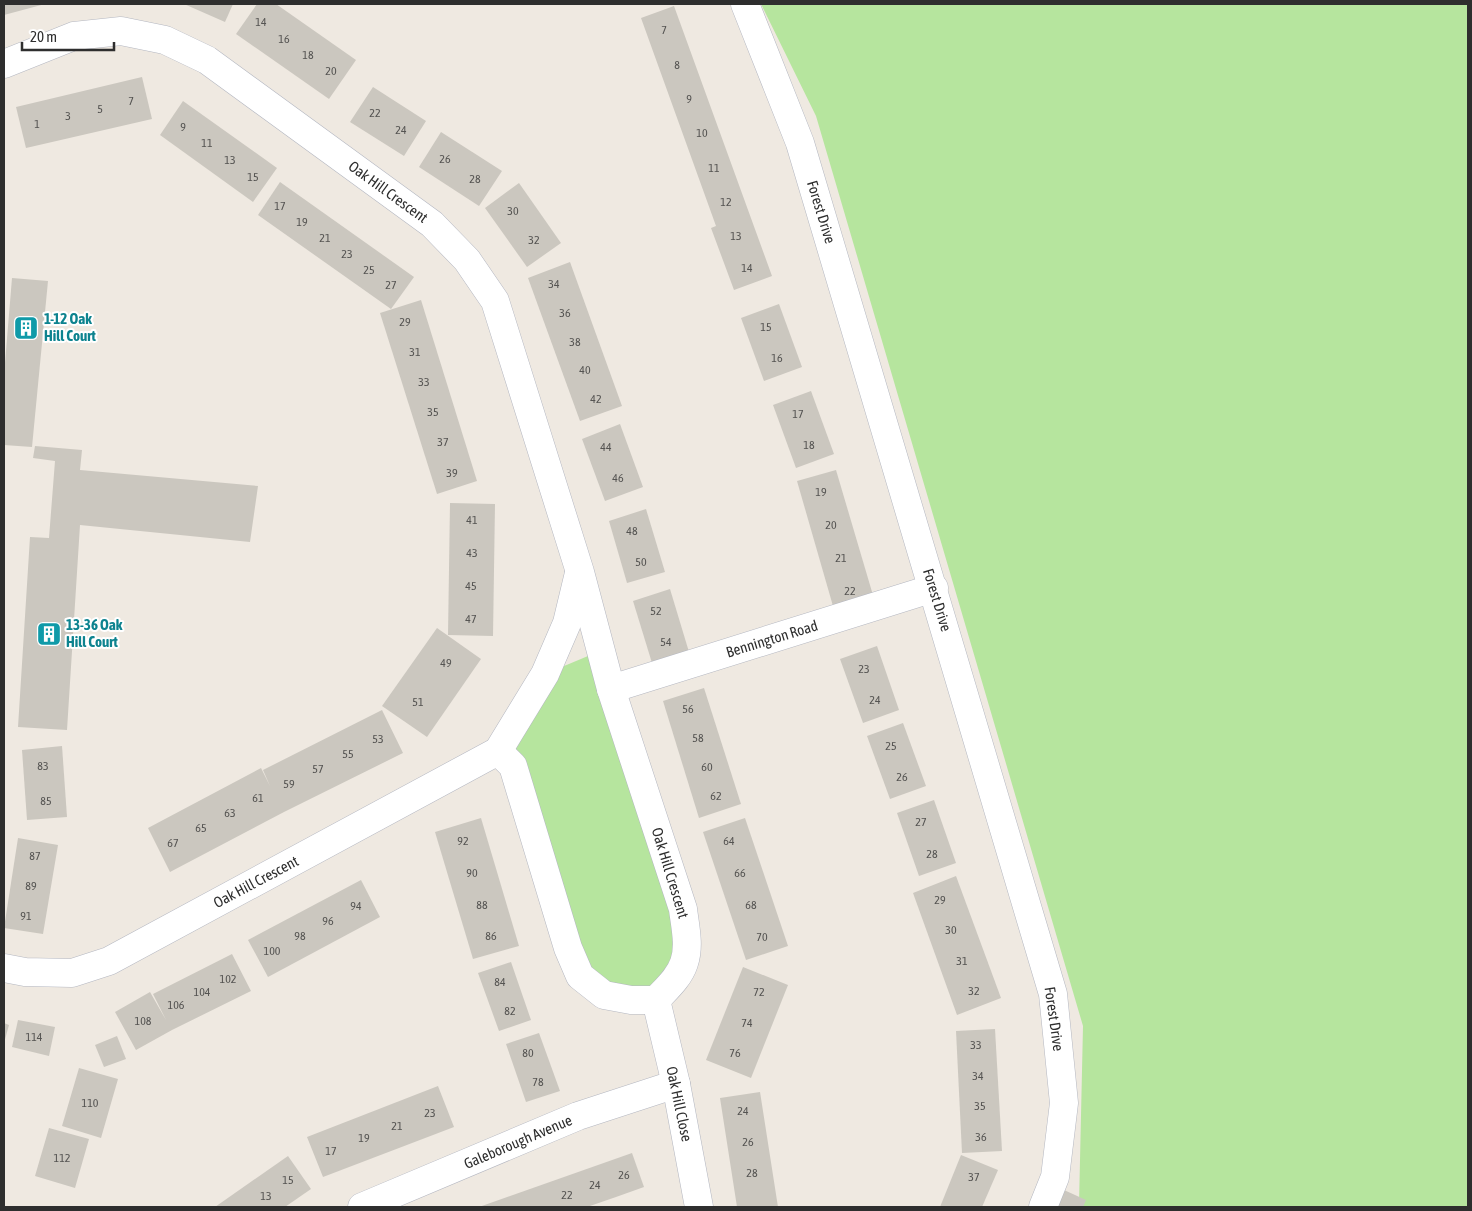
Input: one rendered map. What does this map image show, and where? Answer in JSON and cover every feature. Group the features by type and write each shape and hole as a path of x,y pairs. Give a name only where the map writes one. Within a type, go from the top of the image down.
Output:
{"street":[{"name":"Forest Drive","path":"745,4 800,143 934,588 1053,994 1064,1103 1055,1176 1043,1207"},
{"name":"Oak Hill Crescent","path":"4,64 74,36 121,31 165,40 207,60 432,224 467,260 495,301 580,572 611,689 683,909 687,936 684,963 673,982 656,1000"},
{"path":"580,572 567,623 545,674 498,751 513,766 568,948 580,976 604,995 632,1000 656,1000"},
{"name":"Bennington Road","path":"611,689 934,588"},
{"name":"Oak Hill Crescent","path":"4,968 25,972 72,972 109,961 498,751"},
{"name":"Oak Hill Close","path":"656,1000 676,1084 699,1207"},
{"name":"Galeborough Avenue","path":"362,1207 578,1116 676,1084"}],"green space":[{"path":"761,4 1468,4 1468,1207 1080,1207 1083,1026 816,116"},
{"path":"600,651 687,936 656,1000 580,976 498,751 545,674"}],"building":[{"path":"4,4 45,4 4,15"},
{"path":"184,4 233,4 225,22"},
{"path":"257,4 276,4 356,60 329,99 236,34"},
{"path":"674,6 772,276 734,290 711,228 716,226 641,18"},
{"path":"142,77 152,119 26,148 16,107"},
{"path":"373,87 426,121 404,156 350,122"},
{"path":"183,101 277,168 253,202 160,135"},
{"path":"441,132 502,171 479,206 419,167"},
{"path":"280,182 414,277 391,309 258,215"},
{"path":"519,183 561,243 527,267 485,208"},
{"path":"570,262 622,406 580,421 528,278"},
{"name":"1-12 Oak Hill Court","path":"12,278 48,281 32,447 4,445 4,375"},
{"path":"421,300 477,481 437,494 380,313"},
{"path":"779,304 802,367 764,381 741,318"},
{"path":"811,391 834,454 796,468 773,405"},
{"path":"620,424 643,487 605,501 582,439"},
{"name":"13-36 Oak Hill Court","path":"35,446 82,450 80,470 258,486 250,542 80,525 67,730 18,727 30,537 49,538 55,461 33,458"},
{"path":"836,470 875,602 835,613 797,481"},
{"path":"450,503 495,504 493,636 448,635"},
{"path":"646,509 665,572 627,583 609,521"},
{"path":"670,589 689,652 652,663 633,601"},
{"path":"437,628 481,659 427,737 382,706"},
{"path":"877,646 899,710 863,723 840,659"},
{"path":"704,688 741,804 699,818 663,701"},
{"path":"382,710 403,753 284,812 170,872 148,828 261,768 270,786 263,770"},
{"path":"903,723 926,786 890,799 867,736"},
{"path":"62,746 67,817 27,820 22,750"},
{"path":"934,800 956,863 919,876 897,813"},
{"path":"481,818 519,946 473,959 435,832"},
{"path":"745,818 788,946 746,960 703,832"},
{"path":"18,838 58,845 43,934 4,928"},
{"path":"956,876 1001,998 957,1015 913,893"},
{"path":"361,880 380,917 268,977 248,940"},
{"path":"232,954 251,991 136,1050 115,1012 150,992 166,1020 153,994"},
{"path":"511,962 531,1020 499,1031 478,973"},
{"path":"743,967 788,985 751,1078 706,1060"},
{"path":"18,1020 55,1027 49,1056 12,1047"},
{"path":"4,1023 9,1025 4,1043"},
{"path":"995,1029 1002,1151 962,1153 956,1031"},
{"path":"539,1033 560,1091 526,1102 506,1044"},
{"path":"117,1036 126,1059 104,1067 95,1045"},
{"path":"79,1068 118,1079 101,1138 62,1126"},
{"path":"438,1086 454,1127 323,1177 307,1137"},
{"path":"760,1092 778,1207 737,1207 720,1098"},
{"path":"49,1128 89,1139 75,1188 35,1176"},
{"path":"632,1153 644,1187 616,1197 587,1207 479,1207"},
{"path":"961,1155 998,1170 982,1207 940,1207"},
{"path":"288,1156 311,1189 285,1207 215,1207"},
{"path":"1064,1190 1086,1200 1083,1207 1056,1207"}],"place":[{"name":"1-12 Oak Hill Court","path":"26,328"},
{"name":"13-36 Oak Hill Court","path":"49,634"}]}
